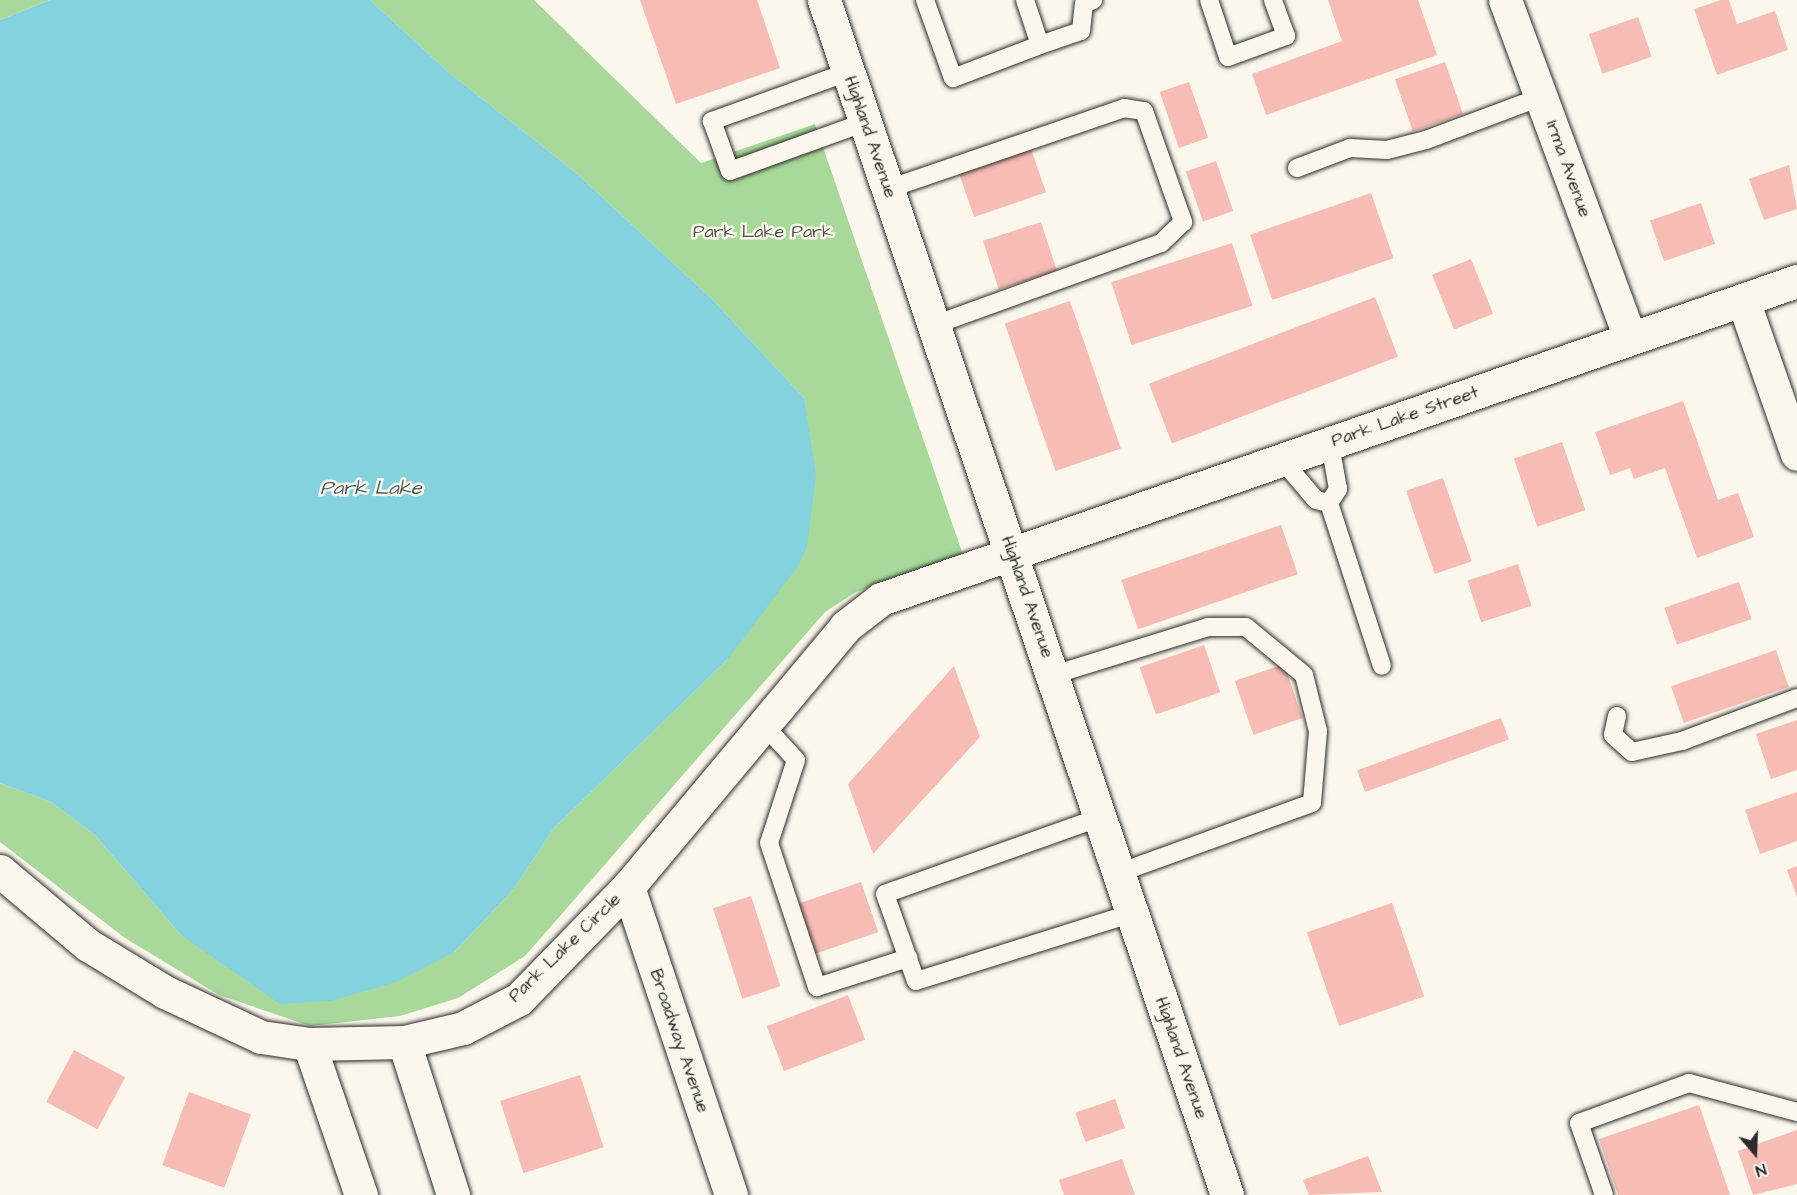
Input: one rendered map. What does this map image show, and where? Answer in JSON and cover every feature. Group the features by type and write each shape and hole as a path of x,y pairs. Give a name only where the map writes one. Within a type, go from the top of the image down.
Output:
{"street":[{"name":"Highland Avenue","path":"824,0 1227,1195"},
{"name":"Irma Avenue","path":"1505,0 1630,338"},
{"name":"Park Lake Street","path":"1012,554 1797,281"},
{"path":"1743,300 1797,454"},
{"name":"Park Lake Circle","path":"0,871 88,945 165,992 261,1037 309,1044 404,1042 463,1028 519,999 628,887 846,626 881,599 1012,554"},
{"name":"Broadway Avenue","path":"628,887 731,1195"},
{"path":"404,1042 453,1195"},
{"path":"309,1044 361,1195"}],"lane":[{"path":"925,0 953,78 1081,31 1084,3 1093,0"},
{"path":"1025,0 1040,45"},
{"path":"1209,0 1228,57 1286,36 1273,0"},
{"path":"848,72 712,121 730,171 865,122"},
{"path":"1297,168 1350,148 1388,150 1426,140 1541,98"},
{"path":"888,189 1124,108 1144,111 1183,222 1161,243 934,325"},
{"path":"1329,444 1338,489 1329,503"},
{"path":"1282,460 1316,500 1329,503"},
{"path":"1329,503 1382,666"},
{"path":"1053,675 1208,627 1246,627 1304,675 1318,731 1312,803 1119,873"},
{"path":"1617,716 1613,735 1632,752 1682,741 1797,698"},
{"path":"764,724 796,760 769,843 817,987 908,958"},
{"path":"1101,817 885,894 916,981 1133,913"},
{"path":"1604,1195 1579,1123 1689,1083 1794,1111"}],"green space":[{"path":"0,0 50,0 0,20"},
{"name":"Park Lake Park","path":"370,0 534,0 701,163 815,124 963,555 856,592 825,612 525,956 458,998 400,1016 310,1026 219,995 125,938 0,842 0,783 51,802 95,835 181,935 453,953 513,890 554,828 728,659 804,398 713,300 575,172 447,71"}],"water":[{"name":"Park Lake","path":"50,0 370,0 447,71 575,172 713,300 804,398 816,475 807,547 798,566 728,659 554,828 513,890 453,953 396,982 331,1001 280,1004 181,935 95,835 51,802 0,783 0,20"}],"building":[{"path":"640,0 757,0 780,68 676,104"},
{"path":"1328,0 1418,0 1437,55 1266,115 1252,74 1342,41"},
{"path":"1721,0 1729,0 1737,24 1775,11 1788,50 1717,75 1694,9"},
{"path":"1638,17 1652,57 1603,74 1589,34"},
{"path":"1445,62 1463,114 1413,131 1395,79"},
{"path":"1189,82 1208,138 1179,148 1160,92"},
{"path":"1030,146 1046,192 974,217 958,171"},
{"path":"1216,161 1233,211 1203,222 1186,171"},
{"path":"1789,165 1797,209 1764,220 1749,179"},
{"path":"1371,193 1393,258 1272,300 1250,235"},
{"path":"1701,203 1715,244 1664,261 1650,221"},
{"path":"1041,222 1057,271 999,289 983,241"},
{"path":"1232,243 1252,306 1132,345 1111,282"},
{"path":"1471,259 1493,314 1454,329 1432,275"},
{"path":"1375,297 1398,357 1172,443 1149,384"},
{"path":"1070,301 1121,449 1056,471 1005,323"},
{"path":"1683,401 1718,500 1738,493 1754,537 1697,558 1665,468 1634,479 1630,468 1610,475 1595,432"},
{"path":"1562,442 1585,510 1537,527 1514,459"},
{"path":"1443,478 1472,561 1435,574 1406,491"},
{"path":"1281,525 1298,574 1138,629 1121,580"},
{"path":"1518,564 1532,606 1481,622 1468,580"},
{"path":"1739,582 1752,619 1677,645 1664,608"},
{"path":"1204,645 1220,692 1156,714 1140,667"},
{"path":"1776,650 1789,687 1684,723 1671,686"},
{"path":"1284,664 1303,718 1253,735 1235,681"},
{"path":"954,666 980,737 873,854 848,784"},
{"path":"1501,718 1509,740 1365,792 1357,770"},
{"path":"1797,720 1797,770 1771,779 1756,734"},
{"path":"1797,792 1797,841 1760,854 1745,810"},
{"path":"1797,866 1797,897 1787,870"},
{"path":"861,882 878,932 814,954 797,904"},
{"path":"751,896 780,986 742,999 713,908"},
{"path":"1392,903 1424,997 1339,1026 1307,932"},
{"path":"848,995 865,1040 784,1071 767,1026"},
{"path":"74,1050 125,1077 98,1129 46,1102"},
{"path":"580,1075 603,1147 524,1173 500,1101"},
{"path":"189,1092 251,1115 224,1188 162,1165"},
{"path":"1115,1099 1125,1128 1085,1142 1075,1113"},
{"path":"1699,1105 1730,1195 1618,1195 1599,1139"},
{"path":"1797,1130 1797,1184 1753,1195 1738,1151"},
{"path":"1368,1156 1382,1192 1309,1195 1303,1180"},
{"path":"1122,1159 1135,1195 1064,1195 1059,1180"}]}
